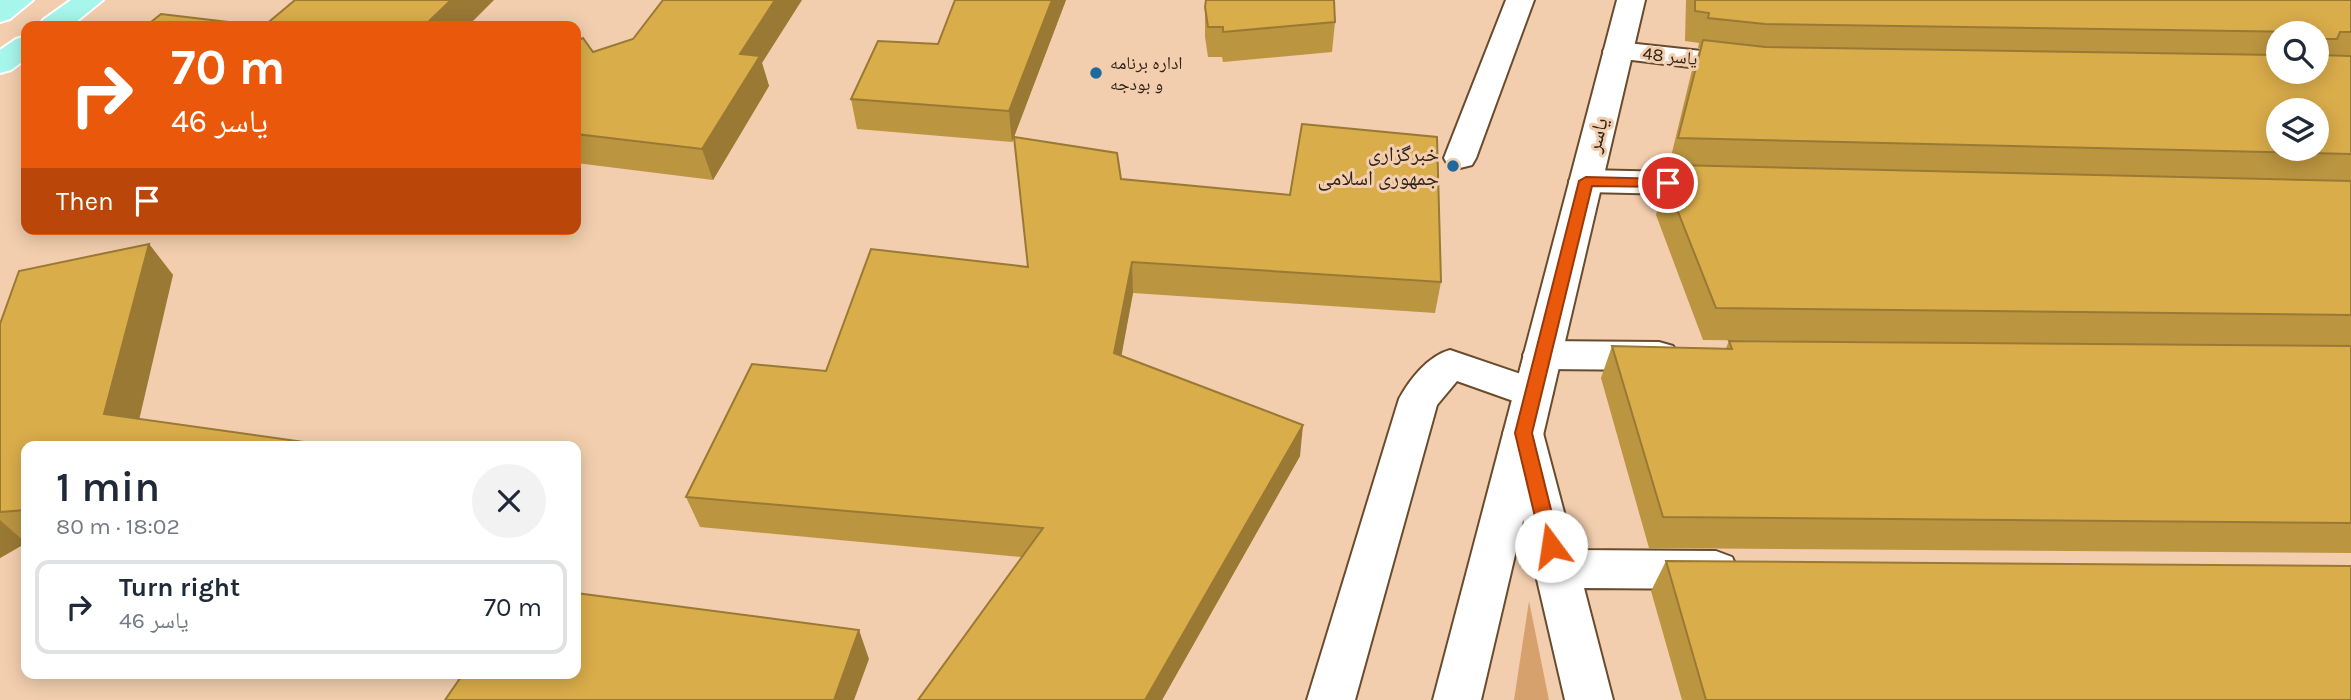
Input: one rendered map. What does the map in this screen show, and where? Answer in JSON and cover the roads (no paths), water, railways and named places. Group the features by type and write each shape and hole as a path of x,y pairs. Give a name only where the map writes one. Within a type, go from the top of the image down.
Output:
{"main road":[{"path":"60,21 89,0"},
{"path":"0,64 21,49"}],"street":[{"path":"1460,158 1520,0"},
{"name":"یاسر","path":"1457,700 1631,0"},
{"name":"یاسر 48","path":"1618,51 1753,66 1781,66"},
{"path":"1586,181 1753,185"},
{"path":"1331,700 1419,399 1450,364 1533,394 1696,356"},
{"name":"یاسر","path":"1533,394 1557,569 1589,700"},
{"path":"1557,569 1752,570"}],"place":[{"name":"اداره برنامه و بودجه","path":"1096,73"},
{"name":"خبرگزاری جمهوری اسلامی","path":"1453,166"}]}
